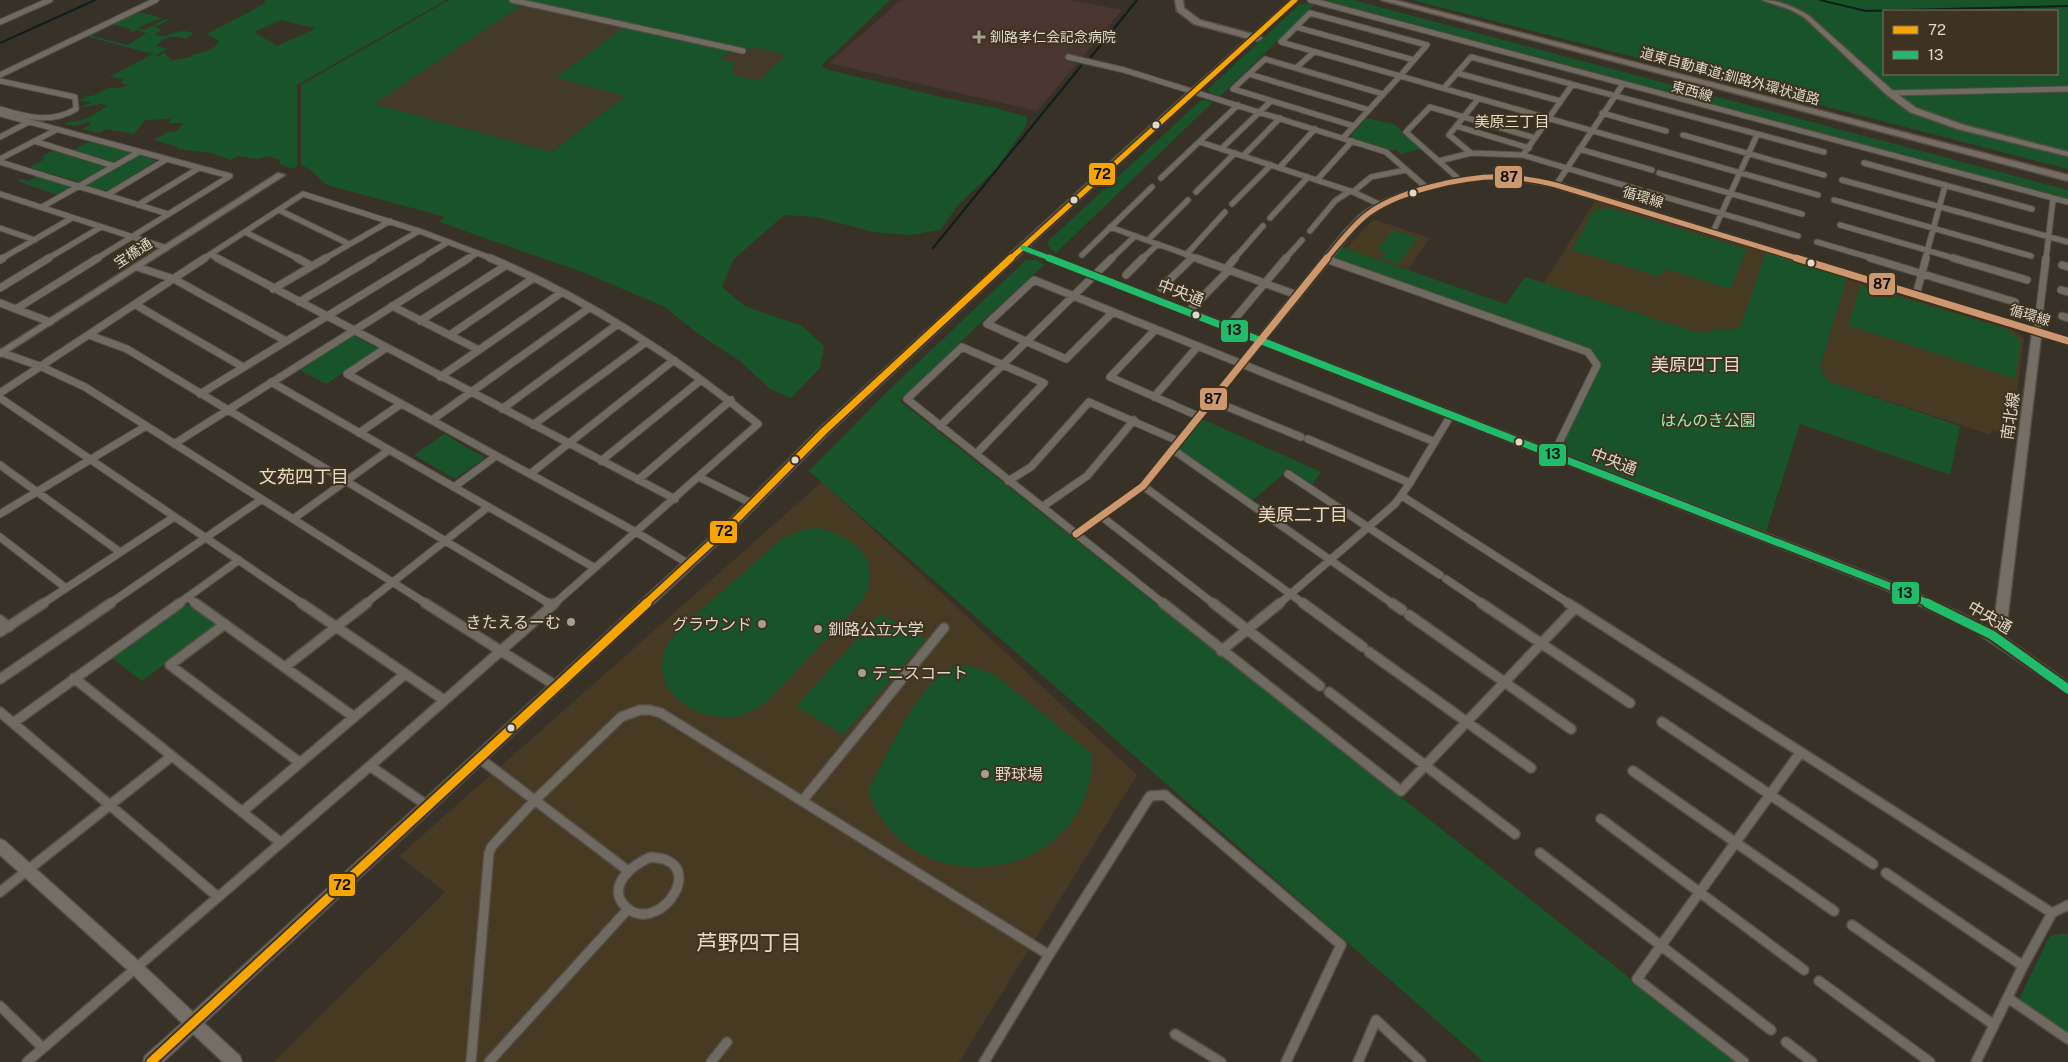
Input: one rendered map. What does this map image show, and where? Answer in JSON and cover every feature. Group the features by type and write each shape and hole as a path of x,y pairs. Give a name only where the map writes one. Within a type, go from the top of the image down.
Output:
{"highway":[{"path":"1179,0 1180,9 1197,22 1254,37"},
{"path":"1184,0 1185,9 1200,20 1254,37"},
{"name":"道東自動車道;釧路外環状道路","path":"1385,0 2068,177"},
{"name":"道東自動車道;釧路外環状道路","path":"1393,0 2068,177"}],"street":[{"path":"0,22 50,0"},
{"path":"0,75 156,0"},
{"path":"512,0 742,51"},
{"path":"151,1062 558,687 788,470 851,417 1026,249 1296,0"},
{"name":"東西線","path":"1310,0 2068,202"},
{"path":"1765,0 1791,8 1806,16 1890,93 1913,110 1942,122 2068,154"},
{"path":"1344,138 1368,110 1400,76 1427,45 1310,13 1281,42 1314,52 1400,76 1444,88 1818,195"},
{"path":"1296,27 1414,60"},
{"path":"1296,68 1314,52"},
{"path":"1068,57 1124,70 1386,152 1427,188"},
{"path":"1444,88 1470,57 1824,152"},
{"path":"1354,126 1233,89 1265,59 1383,94"},
{"path":"1457,73 1560,101"},
{"path":"1248,74 1368,110"},
{"path":"0,80 75,97 76,109 69,114 50,119 35,118 0,109"},
{"path":"1556,185 1613,96 1623,84"},
{"path":"1523,155 1572,85"},
{"path":"1890,93 2068,89"},
{"path":"1471,153 1449,135 1478,98"},
{"path":"1221,149 1271,101"},
{"path":"1162,178 1238,105"},
{"path":"1461,181 1406,132 1430,107 1535,138"},
{"path":"1602,113 1666,131"},
{"path":"0,114 230,176 16,309"},
{"path":"1243,156 1280,118"},
{"path":"0,137 29,122"},
{"path":"1456,126 1528,148"},
{"path":"1279,168 1315,129"},
{"path":"0,160 56,130"},
{"path":"0,131 8,133"},
{"path":"1683,135 1824,175"},
{"path":"1713,232 1757,135"},
{"path":"34,141 114,166"},
{"path":"1317,180 1352,141"},
{"path":"1200,142 1351,191 1382,205"},
{"path":"1579,149 1652,170"},
{"path":"42,207 139,152"},
{"path":"1196,192 1235,153"},
{"path":"1439,161 1471,153 1523,155 1640,190"},
{"path":"107,195 167,159"},
{"path":"0,160 168,214"},
{"path":"1864,164 2032,209"},
{"path":"1232,204 1271,165"},
{"path":"138,205 199,168"},
{"path":"1310,231 1335,200 1371,177 1406,170"},
{"path":"1659,172 1802,214"},
{"name":"宝橋通","path":"1,353 281,175"},
{"path":"1270,218 1308,177"},
{"name":"循環線","path":"1260,341 1359,221 1382,205 1427,188 1481,177 1505,177 1532,179 1556,185 2068,341"},
{"path":"1842,180 2068,242"},
{"path":"1916,296 1945,186"},
{"path":"1082,255 1152,187"},
{"path":"1648,192 1798,236"},
{"path":"0,393 303,194 390,221 448,242 505,266 561,293 618,324 674,360 731,400 758,424 370,766 27,1062"},
{"path":"1,195 167,248"},
{"name":"南北線","path":"1996,638 2001,623 2054,198"},
{"path":"1148,240 1188,200"},
{"path":"1834,200 2031,256"},
{"path":"279,210 349,244"},
{"path":"1161,288 1225,212"},
{"path":"0,260 72,218"},
{"path":"273,288 390,221"},
{"path":"1840,225 2027,280"},
{"path":"1110,226 1298,295"},
{"path":"1188,312 1227,270 1263,226"},
{"path":"0,288 101,227"},
{"path":"0,228 35,240"},
{"path":"0,235 8,231"},
{"path":"299,302 419,231"},
{"path":"245,232 312,266"},
{"path":"940,426 1136,236"},
{"path":"1232,322 1302,240"},
{"path":"200,394 448,242"},
{"path":"1818,242 2015,302"},
{"path":"1126,274 1158,244"},
{"name":"中央通","path":"1026,249 1884,584 1965,620 1996,638 2068,689"},
{"path":"174,444 476,254"},
{"path":"211,255 675,499"},
{"path":"1326,259 1588,352 1597,365 1553,455"},
{"path":"420,321 505,266"},
{"path":"137,267 174,279 286,341"},
{"path":"450,335 532,279"},
{"path":"1113,312 1066,359 987,324 1034,280 1435,442"},
{"path":"2061,290 2068,292"},
{"path":"440,376 561,293"},
{"path":"0,303 50,322"},
{"path":"136,304 243,367"},
{"path":"392,306 479,350"},
{"path":"432,420 589,308"},
{"path":"502,409 618,324"},
{"path":"1155,330 1110,378 1198,416"},
{"path":"89,335 127,349 552,604"},
{"path":"1076,534 1143,486 1260,341"},
{"path":"533,425 646,342"},
{"path":"1154,397 1198,346"},
{"path":"976,455 1044,383 962,347 907,399 1008,481 1222,651 1401,791 1575,608"},
{"path":"386,348 347,374 636,532 689,564"},
{"path":"1,353 42,367 85,387 558,687"},
{"path":"530,474 674,360"},
{"path":"601,461 701,380"},
{"path":"272,382 595,568"},
{"path":"0,398 444,700"},
{"path":"638,480 731,400"},
{"path":"1211,400 1410,483"},
{"path":"1008,481 1031,467 1089,402 1134,420 1178,441"},
{"path":"359,433 401,404"},
{"path":"1222,651 1291,594 1402,496 1451,415"},
{"path":"1042,507 1087,476 1134,420"},
{"path":"0,514 146,426"},
{"path":"1172,449 1571,729"},
{"path":"294,519 389,450"},
{"path":"454,487 496,456"},
{"path":"0,465 120,552"},
{"path":"1288,474 1630,703"},
{"path":"699,477 753,504"},
{"path":"1143,486 1466,723 1531,768"},
{"path":"1402,496 2052,913"},
{"path":"0,679 262,499"},
{"path":"285,668 488,506"},
{"path":"1100,516 1320,686"},
{"path":"0,632 174,517"},
{"path":"0,537 66,588"},
{"path":"13,722 239,560"},
{"path":"187,597 354,717"},
{"path":"0,620 9,627"},
{"path":"225,624 170,665 299,762"},
{"path":"803,800 944,628"},
{"path":"242,812 405,674"},
{"path":"74,678 280,842"},
{"path":"1329,692 1515,834"},
{"path":"471,1062 489,853 492,846 534,801 621,717 638,709 661,713 1049,955"},
{"path":"0,712 218,897"},
{"path":"1662,722 1872,864"},
{"path":"1744,1062 1638,979 1800,753"},
{"path":"0,892 172,756"},
{"path":"479,758 627,870"},
{"path":"370,766 428,806"},
{"path":"1633,771 1834,912"},
{"path":"984,1062 1049,955 1150,796 1165,795 1341,945 1286,1062"},
{"path":"1601,819 1804,970"},
{"path":"0,846 137,968 234,1062"},
{"path":"1540,853 1771,1030"},
{"path":"651,857 663,858 673,863 678,871 680,880 674,895 663,907 650,913 638,914 628,910 620,900 619,891 627,870 651,857"},
{"path":"1886,874 2023,966"},
{"path":"1976,1062 2023,966 2052,913 2068,905"},
{"path":"489,1062 628,910"},
{"path":"1852,925 1994,1025"},
{"path":"1819,981 1930,1062"},
{"path":"2008,998 2068,1039"},
{"path":"0,1006 43,1048"},
{"path":"1358,1062 1376,1020 1421,1062"},
{"path":"1175,1034 1220,1062"},
{"path":"711,1062 726,1042"},
{"path":"1786,1042 1812,1062"}],"shaded area":[{"name":"釧路孝仁会記念病院","path":"901,0 1069,0 1122,10 1037,111 829,63"},
{"path":"522,5 623,28 557,78 626,95 552,152 373,104"},
{"path":"754,47 786,55 758,81 731,74 719,59 736,48"},
{"path":"1595,201 1766,254 1740,328 1695,332 1544,283"},
{"path":"1373,219 1430,238 1408,270 1346,249"},
{"path":"1846,279 2013,330 2024,339 2011,435 1991,430 1991,435 1827,381 1820,367"},
{"name":"釧路公立大学","path":"822,482 1137,775 959,1062 274,1062 445,892 399,856"}],"green space":[{"path":"265,0 446,0 297,85 297,166 293,169 278,163 281,160 267,156 257,159 238,156 231,160 212,153 176,149 179,147 154,140 168,132 175,132 184,123 169,123 171,119 145,120 134,134 105,129 99,133 82,129 91,125 89,122 74,126 64,124 82,120 108,106 101,104 79,108 92,102 79,101 86,96 92,96 109,88 128,85 121,83 123,79 109,77 153,54 85,36 101,28 105,29 92,36 128,45 146,33 137,30 132,32 130,31 132,29 110,24 130,14 146,13 162,18 136,28 144,30 165,19 169,20 155,27 162,30 154,35 164,36 184,31 194,34 185,39 169,37 159,43 157,46 167,49 156,55 158,57 165,52 170,58 169,61 191,57 211,49 219,41 207,34 264,4","holes":["281,20 314,28 277,46 254,32"]},
{"path":"449,0 890,0 821,66 829,70 1027,117 1026,126 996,169 959,204 940,230 908,235 873,232 817,217 784,215 733,260 722,287 745,306 802,326 824,346 820,368 791,398 770,389 740,361 697,333 665,307 585,273 439,222 445,217 327,185 309,169 301,165 301,85","holes":["522,5 623,28 556,78 625,96 552,152 374,104","754,47 785,55 758,81 731,74 735,70 733,66 735,63 720,59 736,48 747,50"]},
{"path":"1324,0 1353,0 2068,190 2068,199"},
{"path":"1412,0 2068,0 2068,169"},
{"path":"1307,3 1315,5 1220,96 1211,94 1208,89 1299,5"},
{"path":"1200,101 1213,102 1056,253 1050,249 1047,242"},
{"path":"1366,118 1394,124 1421,149 1401,154 1397,150 1391,150 1353,138 1351,136"},
{"path":"90,141 131,151 132,153 113,162 74,150"},
{"path":"53,150 107,166 107,168 79,182 29,167 45,159 41,157"},
{"path":"138,154 156,161 109,190 103,191 86,186"},
{"path":"38,176 70,186 70,188 58,195 17,181 21,179 29,181"},
{"path":"1610,208 1747,249 1730,289 1666,269 1657,276 1572,250 1594,210"},
{"path":"1393,230 1418,238 1398,264 1382,258 1386,253 1377,250"},
{"name":"はんのき公園","path":"1338,246 1506,304 1525,277 1696,332 1740,328 1767,249 1848,274 1820,367 1827,381 1960,426 1950,475 1800,424 1764,538 1553,455 1597,365 1588,352 1326,259"},
{"path":"1026,260 1036,260 1045,264 975,328 900,401 1736,1062 1484,1062 809,471 887,392"},
{"path":"1861,285 2006,329 2021,341 2015,379 1848,325"},
{"path":"353,335 379,349 326,384 298,369"},
{"path":"1202,419 1321,472 1312,485 1289,469 1252,501 1179,450"},
{"path":"444,434 485,458 455,479 414,455"},
{"name":"グラウンド","path":"817,528 843,537 854,544 862,553 868,563 870,574 868,587 862,601 770,699 754,710 741,715 721,717 692,709 680,701 670,690 664,678 662,664 666,648 672,639 683,626 781,539 804,529"},
{"path":"186,603 217,625 142,681 111,657"},
{"name":"テニスコート","path":"880,614 926,639 843,735 796,706"},
{"name":"野球場","path":"969,666 994,674 1092,754 1085,797 1064,831 1033,854 996,866 958,866 921,854 890,829 868,791 903,724 925,691 937,678 950,669"},
{"path":"2066,933 2068,935 2068,1032 2019,999 2050,936"}],"waterway":[{"path":"0,43 95,0"},
{"path":"1091,57 1137,0"},
{"path":"1820,0 1866,11 1883,11"},
{"path":"1906,10 2068,6"},
{"path":"933,248 1081,66"}],"transit line":[{"name":"72","path":"151,1062 735,521 824,431 1111,166 1295,0"},
{"name":"87","path":"1076,534 1143,486 1326,259 1365,216 1394,199 1427,188 1476,178 1505,177 1532,179 1556,185 2068,341"},
{"name":"13","path":"1023,248 1884,584 1979,627 2018,652 2068,689"}],"place":[{"name":"釧路孝仁会記念病院","path":"979,37"},
{"name":"きたえるーむ","path":"571,622"},
{"name":"グラウンド","path":"762,624"},
{"name":"釧路公立大学","path":"818,629"},
{"name":"テニスコート","path":"862,673"},
{"name":"野球場","path":"985,774"}],"district":[{"name":"美原三丁目","path":"1512,122"},
{"name":"美原四丁目","path":"1696,365"},
{"name":"文苑四丁目","path":"304,477"},
{"name":"美原二丁目","path":"1303,515"},
{"name":"芦野四丁目","path":"749,943"}]}
